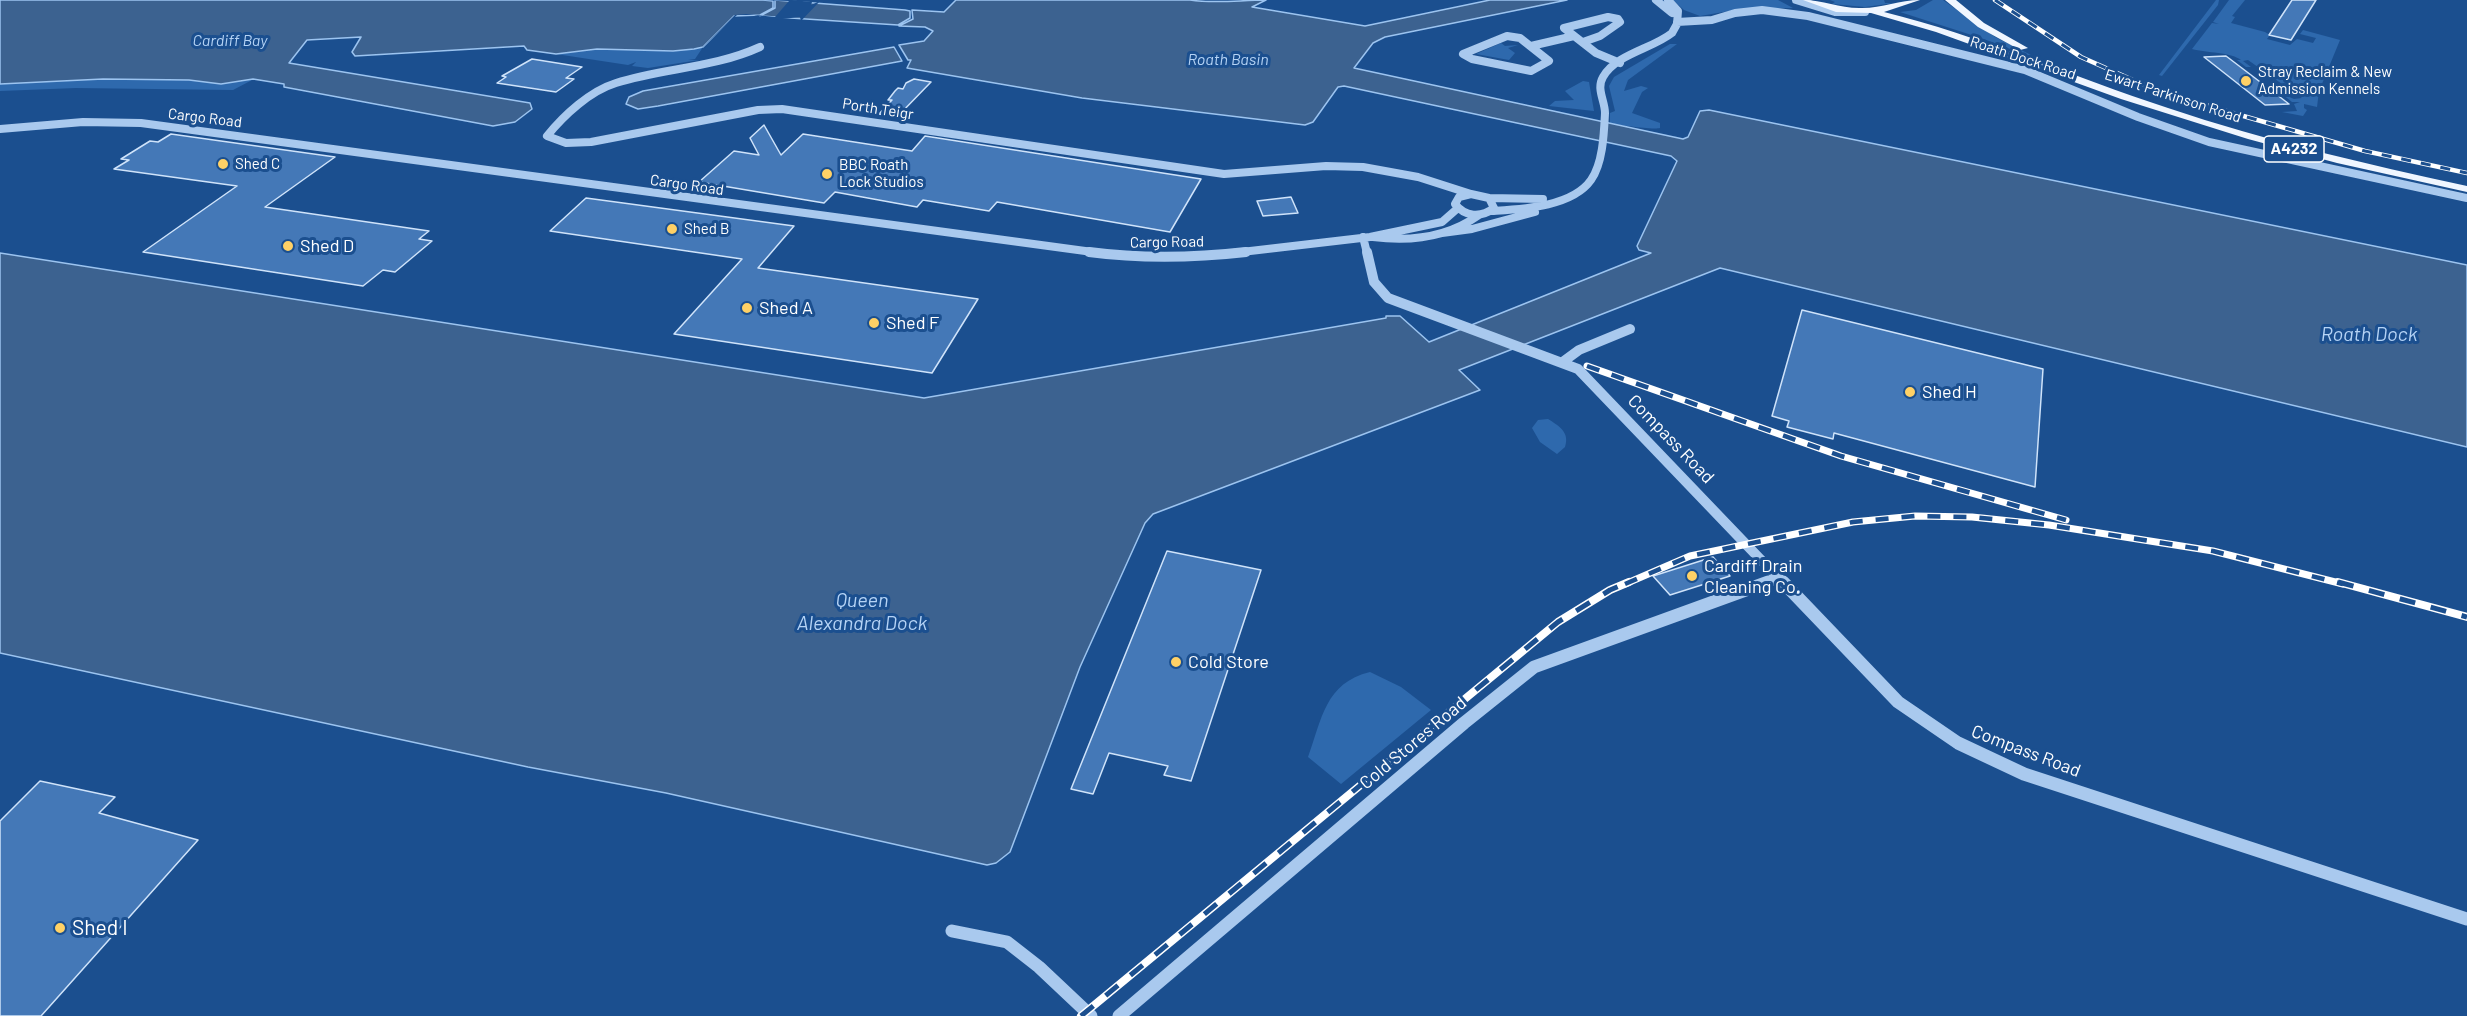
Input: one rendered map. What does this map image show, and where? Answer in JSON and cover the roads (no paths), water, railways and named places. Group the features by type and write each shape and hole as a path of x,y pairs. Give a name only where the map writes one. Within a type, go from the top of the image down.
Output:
{"main road":[{"name":"Ewart Parkinson Road","path":"1808,0 1838,9 1870,12 1961,35 2286,147 2467,189"},
{"path":"1870,12 1915,0"},
{"name":"Ewart Parkinson Road","path":"1950,0 1981,25 2021,47 2127,94 2291,141 2467,181"},
{"name":"A4232","path":"1961,0 2021,47"}],"street":[{"path":"1656,0 1676,18"},
{"path":"1442,233 1479,215 1492,211 1526,208 1558,199 1587,184 1597,159 1603,121 1605,106 1601,81 1608,71 1664,40 1672,33 1678,12 1668,0"},
{"path":"1796,0 1834,12 1870,12"},
{"name":"Roath Dock Road","path":"1676,18 1704,21 1742,11 1773,10 1859,28 2025,70 2145,120 2209,141 2467,198"},
{"path":"1583,42 1606,32 1619,20 1608,17 1564,28 1596,53 1620,63"},
{"path":"1531,46 1550,61 1531,71 1472,59 1463,54 1468,50 1507,36 1520,38 1531,46 1574,36"},
{"name":"Porth Teigr","path":"760,47 734,59 615,83 600,91 559,122 547,136 566,143 591,142 758,110 782,109 1209,172 1260,174 1316,167 1356,166 1397,172 1489,198 1558,199"},
{"name":"Cargo Road","path":"0,129 74,122 141,123 1128,257 1199,256 1367,237"},
{"path":"1440,185 1456,205 1467,213 1479,215"},
{"path":"1367,237 1442,222 1456,205 1459,197 1471,194"},
{"path":"1489,198 1494,204 1492,211"},
{"path":"1367,237 1391,240 1472,229 1552,206 1558,199"},
{"name":"Compass Road","path":"1367,237 1376,287 1388,298 1578,369 1898,702 1941,734 1980,756 2051,783 2467,919"},
{"path":"1564,362 1579,350 1630,330"},
{"name":"Cold Stores Road","path":"1119,1016 1464,723 1534,668 1779,578"},
{"path":"952,931 1007,942 1039,967 1091,1016"}],"water":[{"name":"Cardiff Bay","path":"0,0 763,0 773,1 773,8 760,15 734,16 703,47 694,49 673,51 597,49 556,54 527,50 524,46 355,56 352,52 361,37 307,40 289,63 530,103 532,109 515,122 493,126 284,87 284,84 253,79 221,84 189,80 103,79 0,84"},
{"path":"775,0 905,10 910,11 910,18 898,25 760,16 775,8"},
{"name":"Queen Alexandra Dock","path":"956,0 1219,2 1266,0 1252,7 1365,26 1490,0 1567,0 1385,37 1373,43 1354,68 1683,139 1688,137 1700,111 1709,110 2467,265 2467,447 1720,268 1459,370 1480,390 1153,514 1145,523 1080,667 1010,852 996,863 987,865 666,793 528,767 0,653 0,253 924,398 1386,318 1386,316 1400,316 1429,342 1651,253 1639,250 1637,246 1677,161 1671,156 1344,86 1338,87 1313,122 1305,125 1082,98 907,68 911,60 908,60 899,45 924,41 933,31 925,27 899,26 913,19 912,10 944,12"},
{"path":"894,47 902,61 658,106 638,109 626,104 629,97 643,91"}],"railway":[{"path":"1995,0 2081,57 2160,92 2365,151 2467,173"},
{"path":"1587,366 1841,456 2066,520"},
{"path":"1625,584 1690,556 1853,522 1915,516 1972,517 2049,525 2213,551 2343,584"},
{"path":"1081,1016 1558,622 1610,590 1629,582"},
{"path":"2338,582 2467,617"}],"place":[{"name":"Stray Reclaim & New Admission Kennels","path":"2246,81"},
{"name":"Shed C","path":"223,164"},
{"name":"BBC Roath Lock Studios","path":"827,174"},
{"name":"Shed B","path":"672,229"},
{"name":"Shed D","path":"288,246"},
{"name":"Shed A","path":"747,308"},
{"name":"Shed F","path":"874,323"},
{"name":"Shed H","path":"1910,392"},
{"name":"Cardiff Drain Cleaning Co.","path":"1692,576"},
{"name":"Cold Store","path":"1176,662"},
{"name":"Shed I","path":"60,928"}],"water label":[{"name":"Roath Basin","path":"1228,60"},
{"name":"Roath Dock","path":"2369,334"}]}
